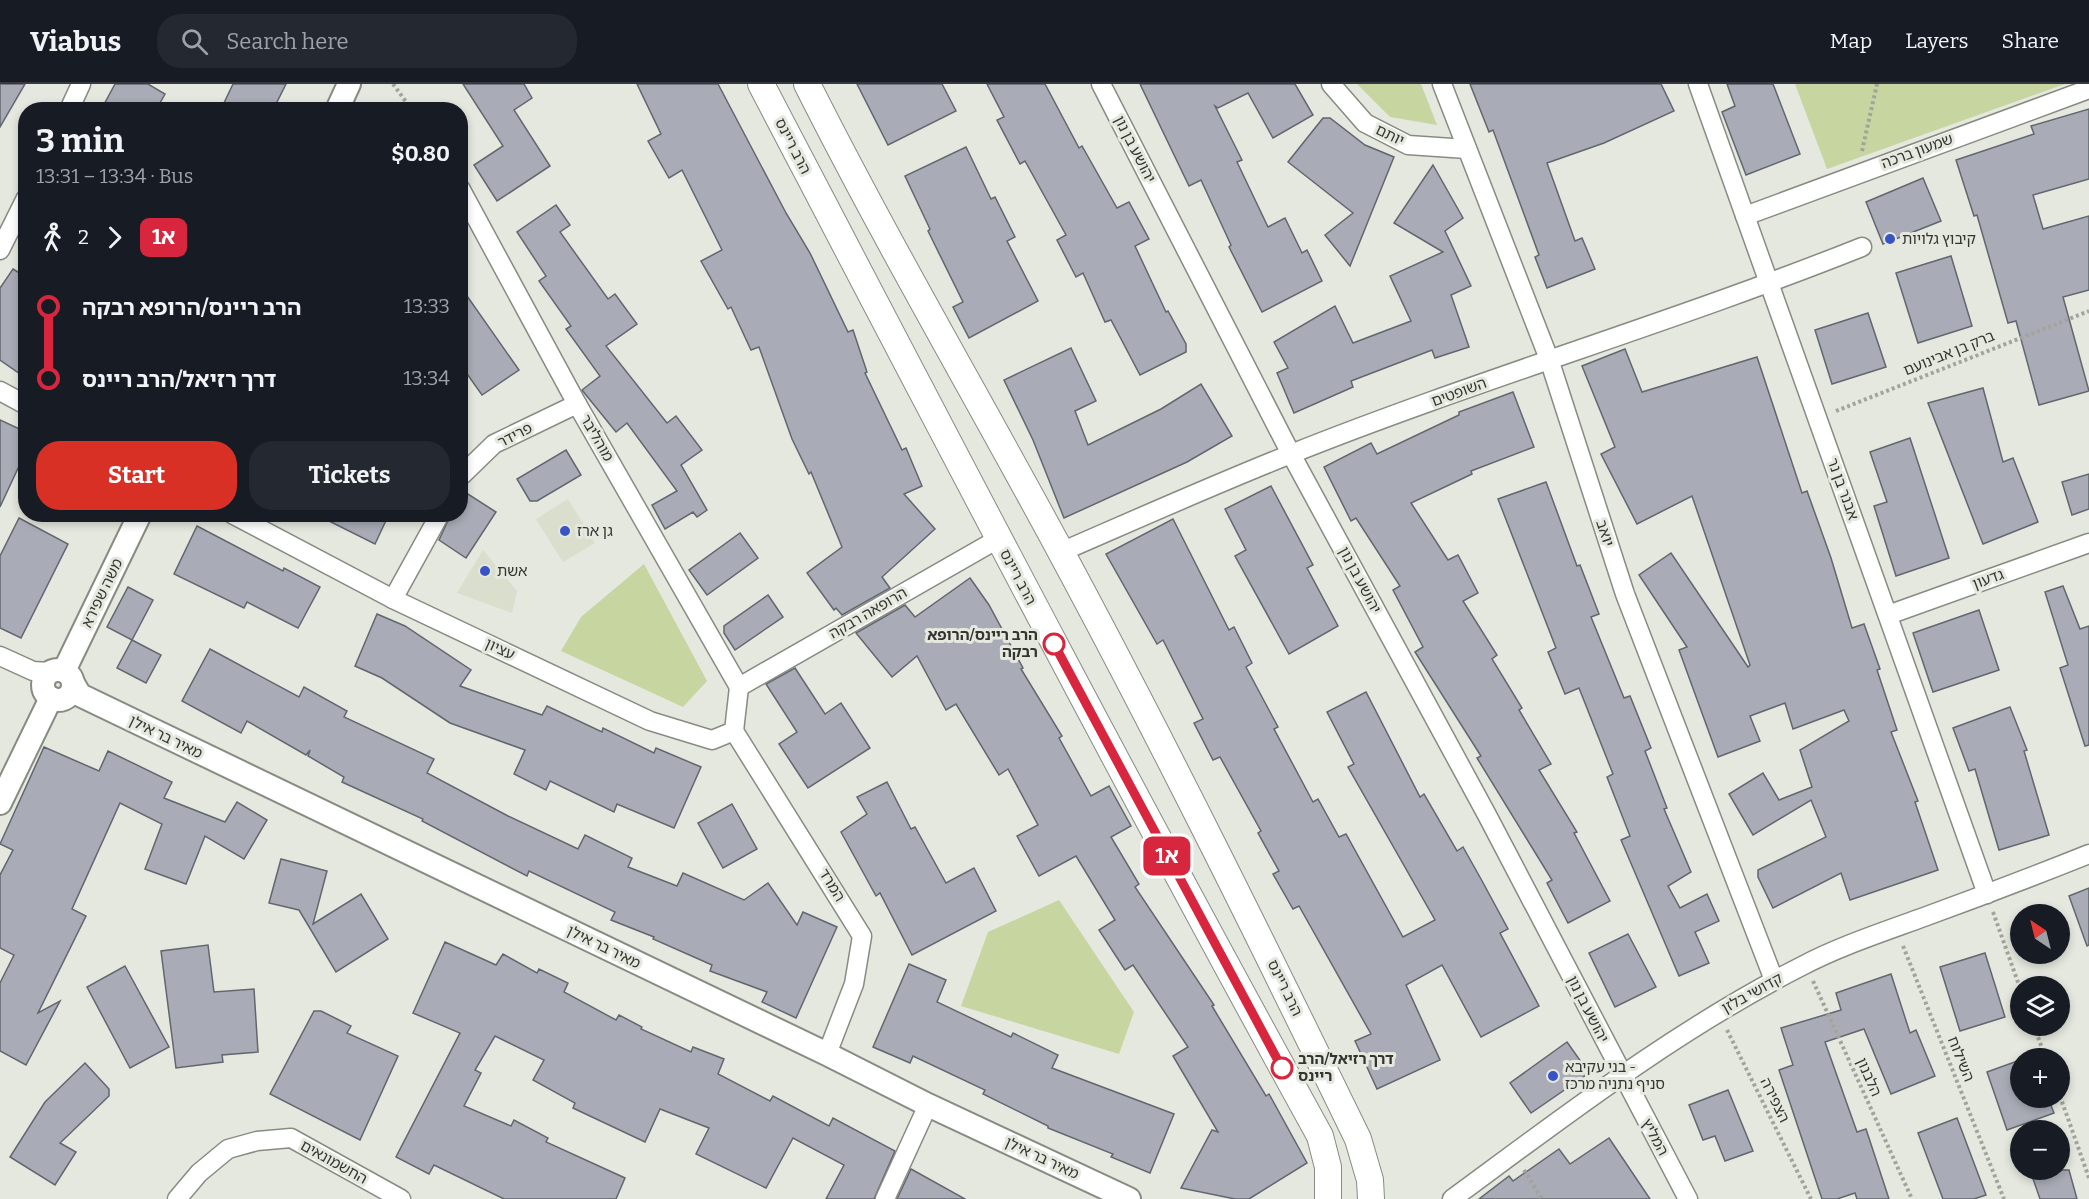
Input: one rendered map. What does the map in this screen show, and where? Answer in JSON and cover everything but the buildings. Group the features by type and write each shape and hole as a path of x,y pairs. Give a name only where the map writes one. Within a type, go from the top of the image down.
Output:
{"main road":[{"name":"הרב ריינס","path":"761,84 998,539 1199,917 1320,1136 1328,1167 1328,1199"},
{"name":"הרב ריינס","path":"807,84 862,192 1061,552 1243,902 1358,1139 1370,1180 1371,1199"}],"street":[{"path":"73,102 81,84"},
{"path":"341,102 349,84"},
{"name":"יהושע בן נון","path":"1101,84 1291,454 1487,815 1622,1075"},
{"name":"יותם","path":"1331,84 1365,123 1408,145 1467,148"},
{"name":"יואב","path":"1442,84 1550,359 1625,594 1774,981"},
{"name":"אבנר בן נר","path":"1698,84 1987,894"},
{"name":"שמעון ברכה","path":"1745,216 1858,172 2089,89"},
{"name":"מוהליבר","path":"468,203 578,404 739,687"},
{"path":"0,250 18,214"},
{"name":"השופטים","path":"1061,552 1291,454 1550,359 1769,284 1862,247"},
{"path":"0,391 18,401"},
{"name":"פרידר","path":"468,469 494,444 578,404"},
{"name":"משה שפירא","path":"0,803 136,522"},
{"name":"עציון","path":"247,522 393,598 650,721 712,740 734,731"},
{"path":"393,598 436,522"},
{"name":"הרופאה רבקה","path":"739,687 998,539"},
{"name":"גדעון","path":"1888,615 2089,543"},
{"name":"מאיר בר אילן","path":"0,656 827,1054 928,1105 1129,1199"},
{"path":"734,731 739,687"},
{"name":"המרד","path":"734,731 862,936 854,984 827,1054"},
{"name":"קדושי בלזן","path":"1452,1199 1622,1075 1718,1012 1805,964 2089,854"},
{"name":"המליץ","path":"1622,1075 1688,1199"},
{"path":"885,1199 928,1105"},
{"name":"החשמונאים","path":"177,1199 200,1173 228,1149 257,1141 291,1138 401,1199"}],"path":[{"path":"393,84 406,102"},
{"path":"1858,172 1877,84"},
{"name":"ברק בן אבינועם","path":"1817,418 2089,311"},
{"path":"1987,894 2016,976"},
{"name":"השילוח","path":"1896,927 2004,1199"},
{"name":"הלבנון","path":"1805,964 1911,1199"},
{"name":"הצפירה","path":"1718,1012 1811,1199"},
{"path":"2064,1108 2089,1178"},
{"path":"1514,1154 1542,1199"}],"shaded area":[{"name":"גן ארז","path":"568,499 595,543 563,562 536,519"},
{"name":"אשת","path":"483,550 517,591 512,613 457,593"}],"green space":[{"path":"1357,84 1421,84 1437,125 1390,117"},
{"path":"1795,84 2065,84 1827,169"},
{"path":"644,564 707,681 683,707 561,651 581,617"},
{"path":"1059,900 1134,1012 1119,1054 961,1006 988,932"}],"bus line":[{"name":"1א","path":"1054,644 1282,1068"}],"place":[{"name":"קיבוץ גלויות","path":"1890,239"},
{"name":"גן ארז","path":"565,531"},
{"name":"אשת","path":"485,571"},
{"name":"הרב ריינס/הרופא רבקה","path":"1054,644"},
{"name":"דרך רזיאל/הרב ריינס","path":"1282,1068"},
{"name":"בני עקיבא - סניף נתניה מרכז","path":"1553,1076"}]}
